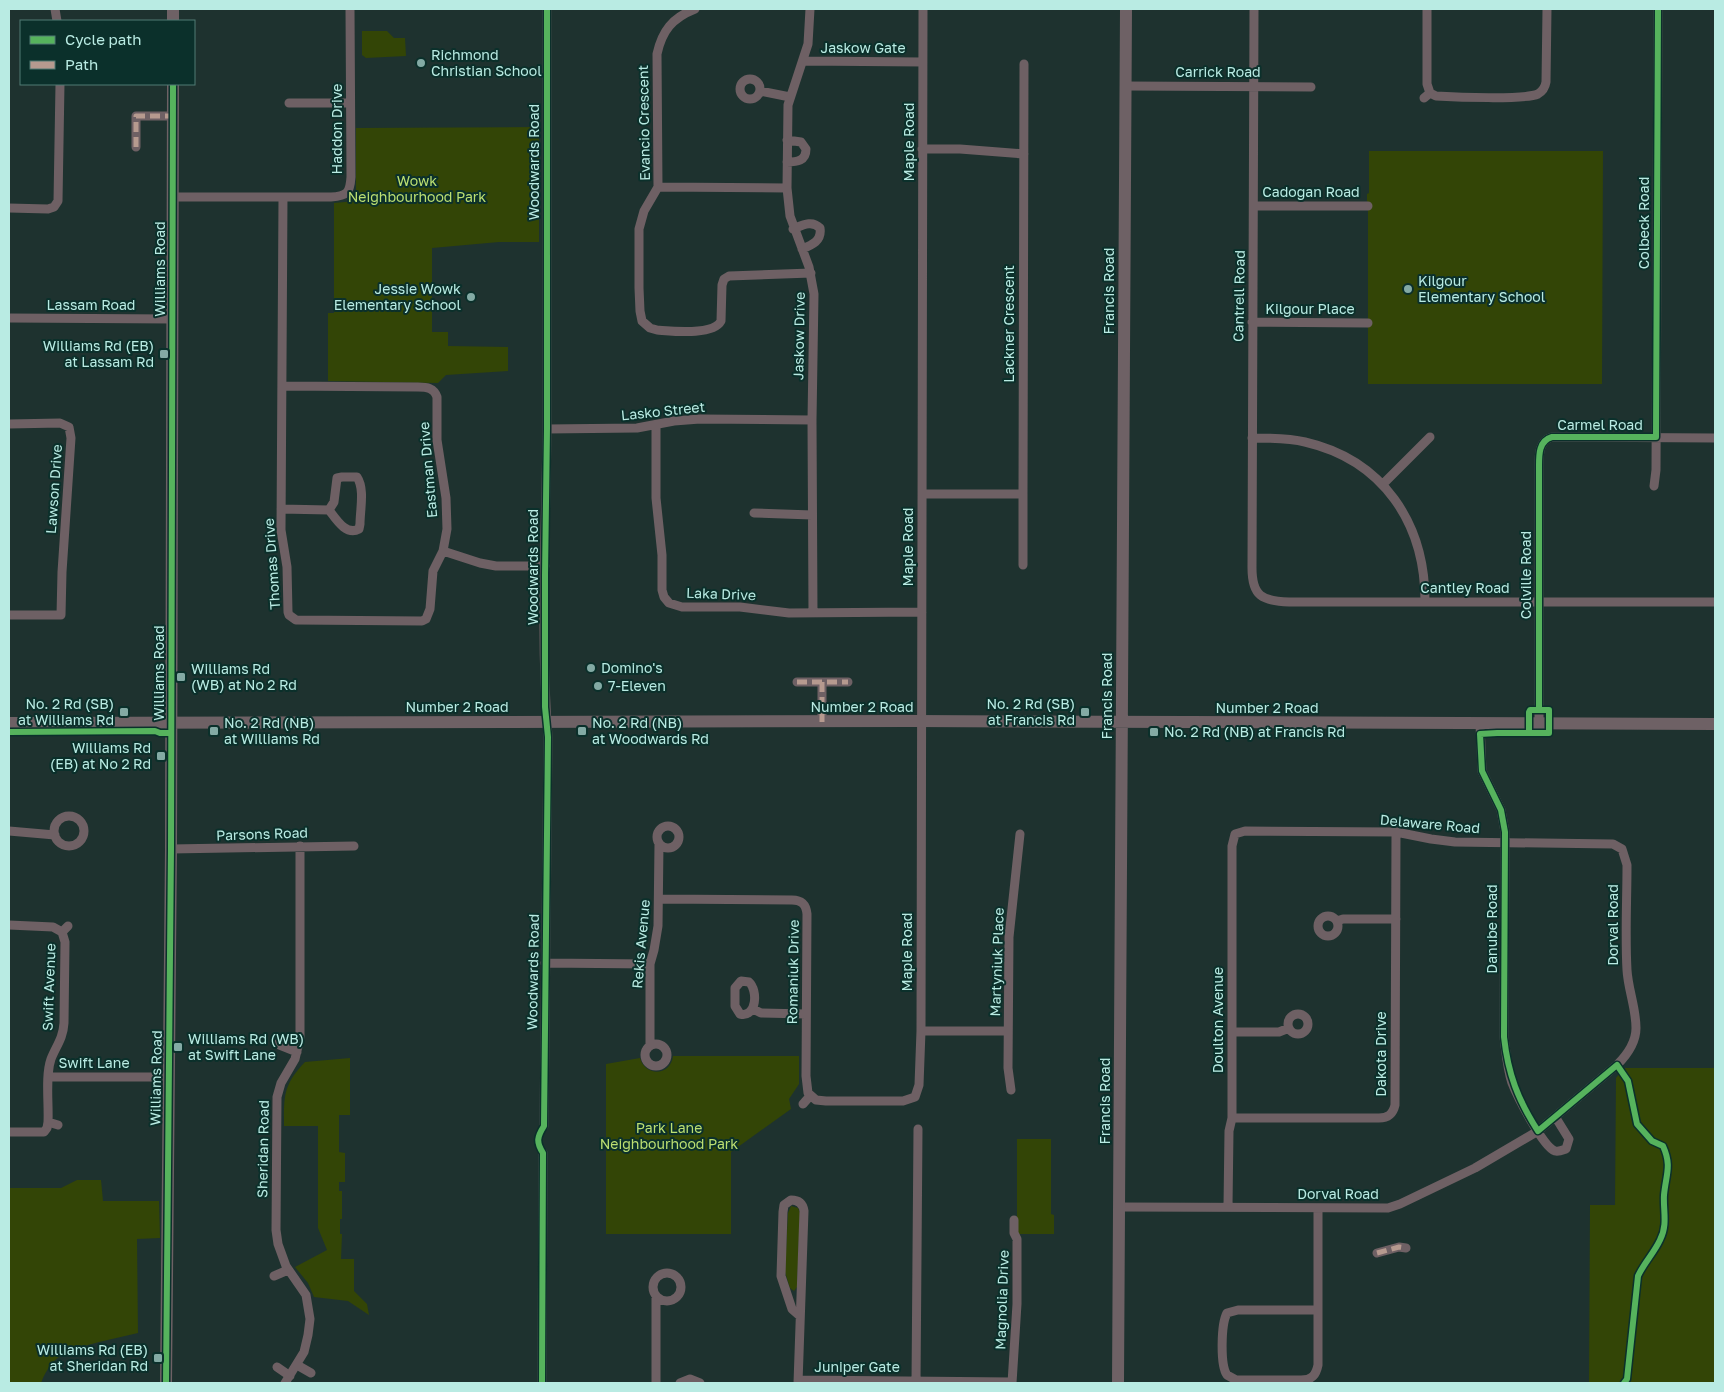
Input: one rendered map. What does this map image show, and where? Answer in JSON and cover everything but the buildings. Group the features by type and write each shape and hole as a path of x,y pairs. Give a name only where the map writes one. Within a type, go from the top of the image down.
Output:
{"street":[{"name":"Haddon Drive","path":"172,197 340,197 347,194 351,177 350,9"},
{"name":"Woodwards Road","path":"544,1126 547,722 545,706 544,566 547,429 547,9"},
{"name":"Evancio Crescent","path":"695,9 676,19 663,33 657,54 658,187 787,188"},
{"name":"Jaskow Drive","path":"810,9 809,35 787,113 787,188 793,228 811,273 814,294 812,420 813,612"},
{"name":"Maple Road","path":"810,1096 816,1100 826,1101 903,1101 915,1097 919,1085 921,1030 923,9"},
{"name":"Francis Road","path":"1118,1383 1126,9"},
{"name":"Cantrell Road","path":"1253,584 1254,9"},
{"path":"1427,9 1427,95 1488,97 1530,96 1540,93 1545,88 1547,9"},
{"name":"Colbeck Road","path":"1654,486 1656,437 1658,9"},
{"name":"Jaskow Gate","path":"803,61 923,62"},
{"name":"Lackner Crescent","path":"1022,565 1024,64"},
{"path":"9,208 48,209 56,205 59,193 60,85"},
{"name":"Williams Road","path":"166,1383 171,849 173,85"},
{"name":"Carrick Road","path":"1125,86 1311,87"},
{"path":"760,91 790,97"},
{"path":"289,102 350,103"},
{"path":"136,147 136,116 173,116"},
{"path":"787,140 801,142 805,146 806,153 804,158 799,161 787,162"},
{"path":"922,149 960,149 1024,154"},
{"path":"658,187 644,211 639,229 640,311 642,321 650,328 705,331 719,326 722,317 722,285 724,279 729,276 811,273"},
{"name":"Thomas Drive","path":"283,197 281,530 287,566 287,608 289,615 296,620 426,619 430,609 433,571 443,550"},
{"name":"Cadogan Road","path":"1254,206 1368,206"},
{"path":"793,228 811,223 820,228 818,240 802,249"},
{"name":"Lassam Road","path":"9,318 173,319"},
{"name":"Kilgour Place","path":"1252,322 1368,323"},
{"name":"Eastman Drive","path":"282,386 424,387 431,388 436,393 438,397 437,440 446,498 447,529 443,550"},
{"name":"Lasko Street","path":"547,429 623,429 700,419 812,420"},
{"name":"Lawson Drive","path":"9,424 60,424 69,428 71,438 61,615 9,615"},
{"name":"Laka Drive","path":"656,425 656,498 661,538 664,597 674,605 682,607 740,607 790,613 922,612"},
{"path":"1383,484 1430,437"},
{"path":"1252,438 1288,439 1321,447 1348,458 1383,484 1405,515 1414,534 1422,563 1425,601"},
{"name":"Carmel Road","path":"1545,441 1552,438 1715,438"},
{"name":"Colville Road","path":"1539,723 1539,458 1540,448 1545,441"},
{"path":"281,510 329,510 346,530 353,532 358,530 360,524 361,488 357,477 337,478 334,502 329,510"},
{"path":"922,494 1023,494"},
{"path":"754,513 812,515"},
{"path":"443,550 480,563 496,566 544,566"},
{"name":"Cantley Road","path":"1253,584 1263,598 1275,602 1715,602"},
{"path":"797,682 848,682"},
{"path":"822,682 822,722"},
{"name":"Number 2 Road","path":"9,723 171,721 1715,724"},
{"name":"Danube Road","path":"1480,724 1482,771 1501,810 1505,832 1504,1037 1512,1082 1518,1097 1538,1131"},
{"path":"9,831 55,835"},
{"name":"Delaware Road","path":"1235,834 1245,831 1396,832 1443,841 1613,844 1622,849"},
{"name":"Dakota Drive","path":"1232,1118 1379,1118 1387,1117 1392,1113 1395,1105 1396,832"},
{"name":"Martyniuk Place","path":"1011,1090 1008,1068 1010,932 1020,834"},
{"name":"Doulton Avenue","path":"1228,1206 1229,1131 1232,1118 1232,846 1235,834"},
{"name":"Rekis Avenue","path":"650,1046 650,964 657,935 659,844"},
{"name":"Sheridan Road","path":"287,1379 304,1352 309,1312 304,1292 288,1270 276,1234 277,1101 280,1087 297,1052 300,1034 300,846"},
{"name":"Parsons Road","path":"171,849 354,846"},
{"name":"Dorval Road","path":"1119,1207 1388,1208 1475,1168 1538,1131 1618,1065 1626,1056 1634,1041 1635,1018 1627,972 1627,865 1622,849"},
{"name":"Romaniuk Drive","path":"659,899 792,900 807,904 806,1090 810,1096"},
{"path":"1337,921 1344,919 1396,919"},
{"name":"Swift Avenue","path":"9,925 65,929 64,1030 60,1043 51,1059 48,1122"},
{"path":"545,963 650,964"},
{"path":"753,1009 764,1013 806,1014"},
{"path":"1232,1032 1279,1032 1289,1028"},
{"path":"921,1030 1008,1031"},
{"path":"277,1044 297,1052"},
{"name":"Swift Lane","path":"49,1077 169,1077"},
{"path":"803,1104 810,1096"},
{"path":"1538,1131 1552,1149 1561,1151 1566,1149 1569,1139 1556,1118"},
{"path":"9,1132 44,1132 48,1122 58,1125"},
{"path":"916,1382 918,1129"},
{"path":"542,1383 543,1153"},
{"path":"798,1382 804,1211 800,1202 791,1200 784,1205 780,1272 792,1309 800,1316"},
{"path":"1317,1310 1225,1311 1223,1368 1225,1377 1238,1380 1315,1379 1318,1365 1318,1208"},
{"name":"Magnolia Drive","path":"916,1382 1012,1382 1017,1304 1017,1240 1014,1233 1014,1220"},
{"path":"1377,1253 1399,1247 1406,1248"},
{"path":"274,1276 288,1270"},
{"path":"656,1296 656,1383"},
{"path":"297,1365 311,1373"},
{"path":"277,1367 287,1379"},
{"path":"680,1383 690,1379 700,1383"},
{"name":"Juniper Gate","path":"798,1382 916,1382"}],"green space":[{"path":"362,31 387,31 394,38 405,38 406,56 366,58 362,55"},
{"name":"Wowk Neighbourhood Park","path":"539,127 539,242 499,242 432,248 432,332 448,332 448,346 508,347 508,371 446,375 438,383 328,381 328,313 334,313 334,203 356,201 356,128"},
{"path":"1369,151 1603,151 1602,384 1368,384 1367,194 1369,193"},
{"name":"Park Lane Neighbourhood Park","path":"673,1056 799,1056 799,1084 789,1099 791,1109 731,1152 731,1234 606,1234 606,1064 640,1058 647,1069 658,1072 668,1067"},
{"path":"350,1058 350,1115 339,1115 339,1152 345,1153 345,1182 339,1182 339,1191 342,1191 342,1219 340,1219 340,1234 342,1234 341,1259 354,1259 354,1291 367,1304 369,1315 348,1301 314,1297 308,1283 295,1267 327,1250 318,1228 318,1126 284,1126 286,1091 292,1077 305,1062"},
{"path":"1624,1068 1715,1068 1715,1383 1589,1383 1590,1205 1615,1205 1616,1078"},
{"path":"1017,1139 1051,1139 1051,1214 1054,1215 1054,1234 1019,1234 1017,1229"},
{"path":"77,1180 101,1180 103,1201 159,1201 160,1238 137,1239 138,1333 71,1350 51,1365 41,1383 9,1383 9,1188 61,1188"},
{"path":"791,1206 798,1208 800,1213 797,1287 794,1291 790,1288 785,1272 788,1213"}],"marked path":[{"path":"136,147 136,116 173,116"},
{"path":"797,682 848,682"},
{"path":"822,682 822,722"},
{"path":"1377,1253 1399,1247 1406,1248"}],"cycle path":[{"path":"542,1383 543,1153 538,1140 544,1126 548,737 545,707 547,9"},
{"path":"1539,710 1539,454 1542,445 1547,439 1552,437 1656,437 1658,9"},
{"path":"166,1383 171,849 173,85"},
{"path":"1529,733 1529,712 1530,710 1549,710 1549,733 1480,734 1482,771 1501,810 1505,832 1504,1037 1511,1075 1525,1108 1538,1131 1617,1065 1628,1081 1637,1124 1652,1141 1663,1146 1667,1159 1664,1229 1658,1245 1638,1276 1627,1379 1624,1383"},
{"path":"9,732 155,731 171,733"}],"place":[{"name":"Richmond Christian School","path":"421,63"},
{"name":"Kilgour Elementary School","path":"1408,289"},
{"name":"Jessie Wowk Elementary School","path":"471,297"},
{"name":"Williams Rd (EB) at Lassam Rd","path":"164,354"},
{"name":"Domino's","path":"591,668"},
{"name":"Williams Rd (WB) at No 2 Rd","path":"181,677"},
{"name":"7-Eleven","path":"598,686"},
{"name":"No. 2 Rd (SB) at Williams Rd","path":"124,712"},
{"name":"No. 2 Rd (SB) at Francis Rd","path":"1085,712"},
{"name":"No. 2 Rd (NB) at Williams Rd","path":"214,731"},
{"name":"No. 2 Rd (NB) at Woodwards Rd","path":"582,731"},
{"name":"No. 2 Rd (NB) at Francis Rd","path":"1154,732"},
{"name":"Williams Rd (EB) at No 2 Rd","path":"161,756"},
{"name":"Williams Rd (WB) at Swift Lane","path":"178,1047"},
{"name":"Williams Rd (EB) at Sheridan Rd","path":"158,1358"}]}
